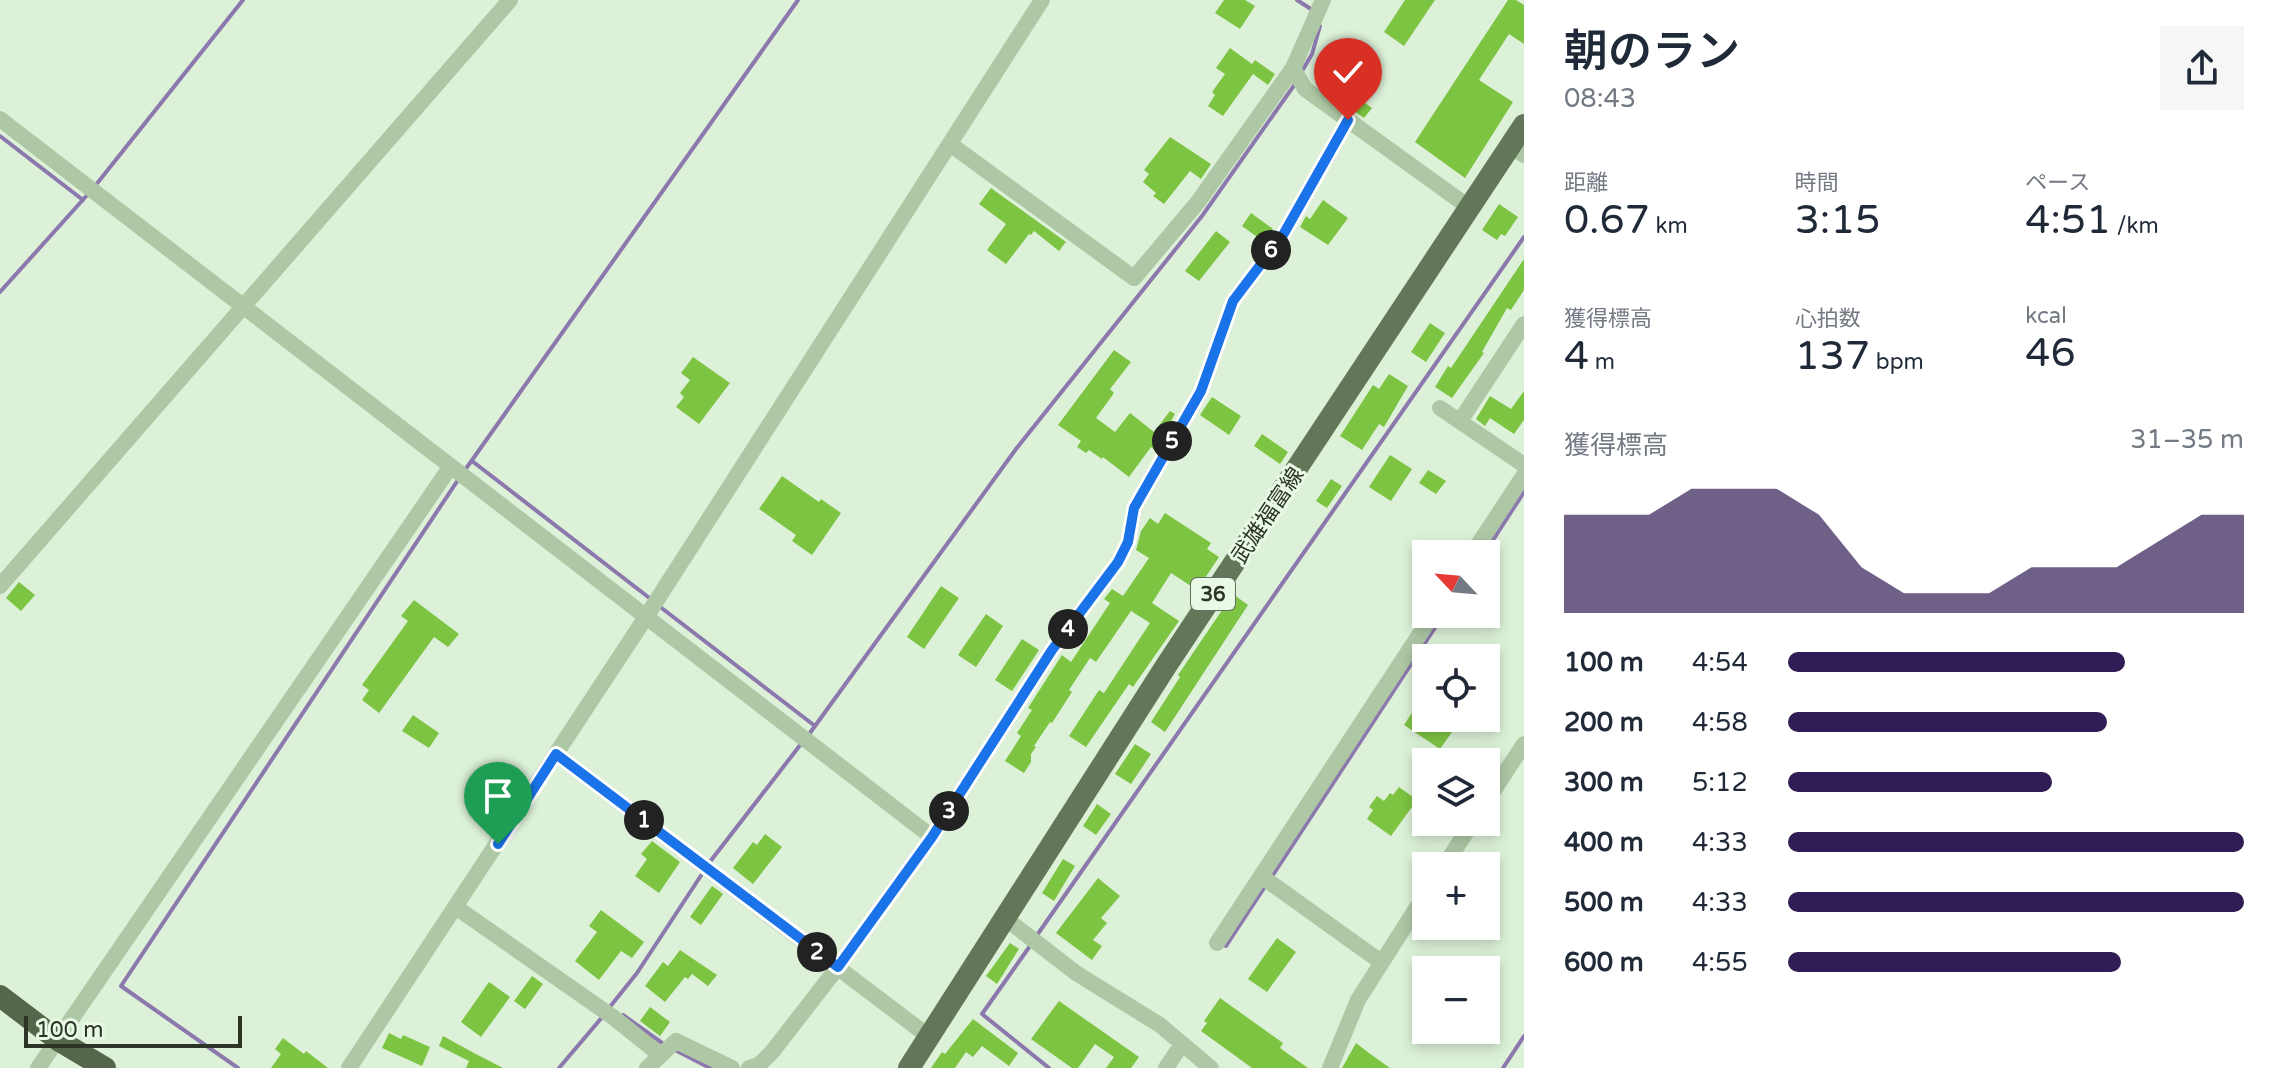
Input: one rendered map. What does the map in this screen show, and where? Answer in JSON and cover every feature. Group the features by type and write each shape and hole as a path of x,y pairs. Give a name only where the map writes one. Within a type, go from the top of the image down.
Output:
{"highway":[{"path":"0,996 58,1040 105,1068"}],"main road":[{"name":"武雄福富線","path":"909,1068 1174,653 1470,208 1517,151 1524,125"}],"street":[{"path":"0,586 510,0"},
{"path":"349,1068 457,908 1042,0"},
{"path":"950,144 1134,278 1198,202 1293,68 1322,1"},
{"path":"1293,68 1305,89 1470,208"},
{"path":"0,119 459,472 652,607 795,732 932,837"},
{"path":"749,1068 759,1065 772,1052 838,967 932,837 1052,650 1118,562 1128,542 1134,508 1201,391 1233,301 1283,235 1348,120"},
{"path":"1460,421 1524,324"},
{"path":"1440,408 1522,472 1481,540"},
{"path":"38,1068 459,472"},
{"path":"1217,943 1267,880 1424,628"},
{"path":"1500,781 1524,744"},
{"path":"556,754 928,1036"},
{"path":"1267,880 1381,962"},
{"path":"457,908 613,1017 665,1049"},
{"path":"1330,1068 1358,1000 1412,914"},
{"path":"1005,918 1076,973 1137,1009 1211,1068"},
{"path":"647,1068 665,1049 681,1042 732,1068"},
{"path":"1166,1068 1182,1044"}],"building":[{"path":"1224,0 1245,0 1255,6 1240,29 1215,13"},
{"path":"1405,0 1435,0 1404,46 1384,32"},
{"path":"1508,0 1524,5 1524,44 1509,34 1479,80 1513,102 1465,178 1415,142"},
{"path":"1230,48 1252,64 1255,60 1275,74 1268,85 1253,74 1223,116 1208,106 1215,95 1212,92 1225,74 1216,68"},
{"path":"1340,86 1372,108 1364,118 1333,96"},
{"path":"1170,137 1211,164 1201,179 1190,171 1164,204 1153,196 1156,193 1143,182 1149,174 1144,170"},
{"path":"991,188 1066,242 1059,251 1034,231 1006,264 987,250 1006,224 979,204"},
{"path":"1323,200 1348,218 1328,245 1300,227 1306,216 1310,219"},
{"path":"1499,204 1518,217 1505,236 1501,234 1497,240 1482,230"},
{"path":"1251,213 1273,229 1264,242 1242,226"},
{"path":"1216,231 1230,242 1199,281 1185,271"},
{"path":"1524,259 1524,290 1511,310 1507,308 1484,353 1452,398 1435,387"},
{"path":"1430,323 1445,333 1426,362 1411,352"},
{"path":"1114,350 1131,362 1110,389 1114,393 1096,418 1115,432 1130,413 1154,432 1170,411 1175,414 1155,450 1151,447 1129,477 1103,457 1077,447 1081,441 1058,425"},
{"path":"693,357 730,383 699,424 676,407 684,397 680,393 690,380 681,373"},
{"path":"1389,374 1408,386 1384,427 1379,424 1362,450 1340,436 1373,385 1379,389"},
{"path":"1524,391 1524,420 1514,434 1490,418 1485,426 1476,419 1490,396 1511,409"},
{"path":"1212,397 1241,416 1229,435 1200,415"},
{"path":"1262,434 1288,452 1280,464 1254,446"},
{"path":"1390,455 1412,469 1391,501 1369,487"},
{"path":"1428,470 1446,481 1436,494 1419,483"},
{"path":"782,476 841,513 812,555 792,541 796,535 759,509"},
{"path":"1331,479 1342,486 1327,508 1316,501"},
{"path":"1165,513 1211,543 1207,549 1219,557 1197,590 1171,573 1152,603 1179,621 1133,687 1129,684 1086,747 1069,736 1099,690 1104,693 1150,623 1131,611 1096,662 1090,658 1069,690 1072,692 1034,746 1031,762 1024,773 1005,761 1021,736 1017,733 1032,710 1028,708 1062,655 1071,662 1110,603 1104,599 1112,589 1123,596 1149,558 1136,550 1141,531 1150,518 1158,524"},
{"path":"19,582 35,595 21,611 6,598"},
{"path":"941,586 959,598 924,649 907,637"},
{"path":"1233,594 1248,605 1165,732 1151,722 1180,677 1178,675"},
{"path":"414,600 459,634 448,647 434,637 379,713 362,700 369,690 362,685 408,621 401,616"},
{"path":"986,614 1003,626 976,667 958,655"},
{"path":"1022,639 1039,650 1012,691 995,680"},
{"path":"1412,713 1412,730 1404,725"},
{"path":"413,715 439,733 429,748 402,731"},
{"path":"1414,732 1452,732 1438,748"},
{"path":"1135,744 1151,754 1131,784 1115,774"},
{"path":"1399,787 1412,796 1412,807 1391,836 1367,819 1373,810 1369,807 1377,796 1384,801 1390,793 1393,795"},
{"path":"1097,804 1111,814 1096,835 1083,826"},
{"path":"765,834 782,847 753,884 733,868 753,842 757,845"},
{"path":"652,841 680,862 659,893 635,876 647,859 641,854"},
{"path":"1063,859 1075,866 1054,901 1042,893"},
{"path":"1098,878 1120,896 1101,918 1107,923 1093,940 1102,946 1092,960 1056,933"},
{"path":"712,886 723,894 701,925 690,917"},
{"path":"601,910 644,942 632,958 621,951 599,980 575,961 597,932 589,926"},
{"path":"1277,938 1296,952 1267,992 1248,979"},
{"path":"1010,943 1019,949 997,984 986,976"},
{"path":"680,950 717,975 708,986 692,974 688,979 685,977 665,1002 645,986 663,962 668,966"},
{"path":"532,976 543,984 525,1009 514,1001"},
{"path":"489,982 510,997 481,1037 461,1022"},
{"path":"1220,998 1283,1043 1280,1048 1308,1068 1252,1068 1201,1031"},
{"path":"1059,1001 1139,1057 1131,1068 1106,1068 1114,1057 1095,1044 1078,1068 1072,1068 1031,1039"},
{"path":"650,1007 670,1022 660,1036 640,1021"},
{"path":"973,1019 1018,1053 1009,1066 982,1046 973,1057 966,1052 955,1068 931,1068 942,1052 945,1054"},
{"path":"389,1033 401,1039 403,1035 430,1047 422,1066 382,1048"},
{"path":"443,1036 503,1068 466,1068 469,1061 439,1046"},
{"path":"283,1038 328,1068 271,1068 281,1054 275,1049"},
{"path":"1356,1043 1369,1053 1390,1068 1342,1068"}],"waterway":[{"path":"95,186 243,0"},
{"path":"465,470 798,0"},
{"path":"1297,0 1314,11"},
{"path":"1301,73 1312,54 1320,26"},
{"path":"807,737 1016,449 1202,216 1295,84"},
{"path":"0,136 83,200"},
{"path":"0,292 89,193"},
{"path":"1035,938 1524,237"},
{"path":"472,461 652,600"},
{"path":"238,1068 121,986 460,477"},
{"path":"1493,540 1524,492"},
{"path":"659,606 815,726"},
{"path":"1271,878 1435,628"},
{"path":"709,863 801,744"},
{"path":"609,1008 637,973 704,871"},
{"path":"1226,946 1266,885"},
{"path":"1030,946 982,1014 1049,1068"},
{"path":"559,1068 604,1015"},
{"path":"623,1015 665,1045"},
{"path":"1503,1068 1524,1036"},
{"path":"673,1049 710,1068"}],"route":[{"path":"498,844 556,754 838,967 932,837 1052,650 1118,562 1128,542 1134,508 1201,391 1233,301 1283,235 1348,120"}]}
